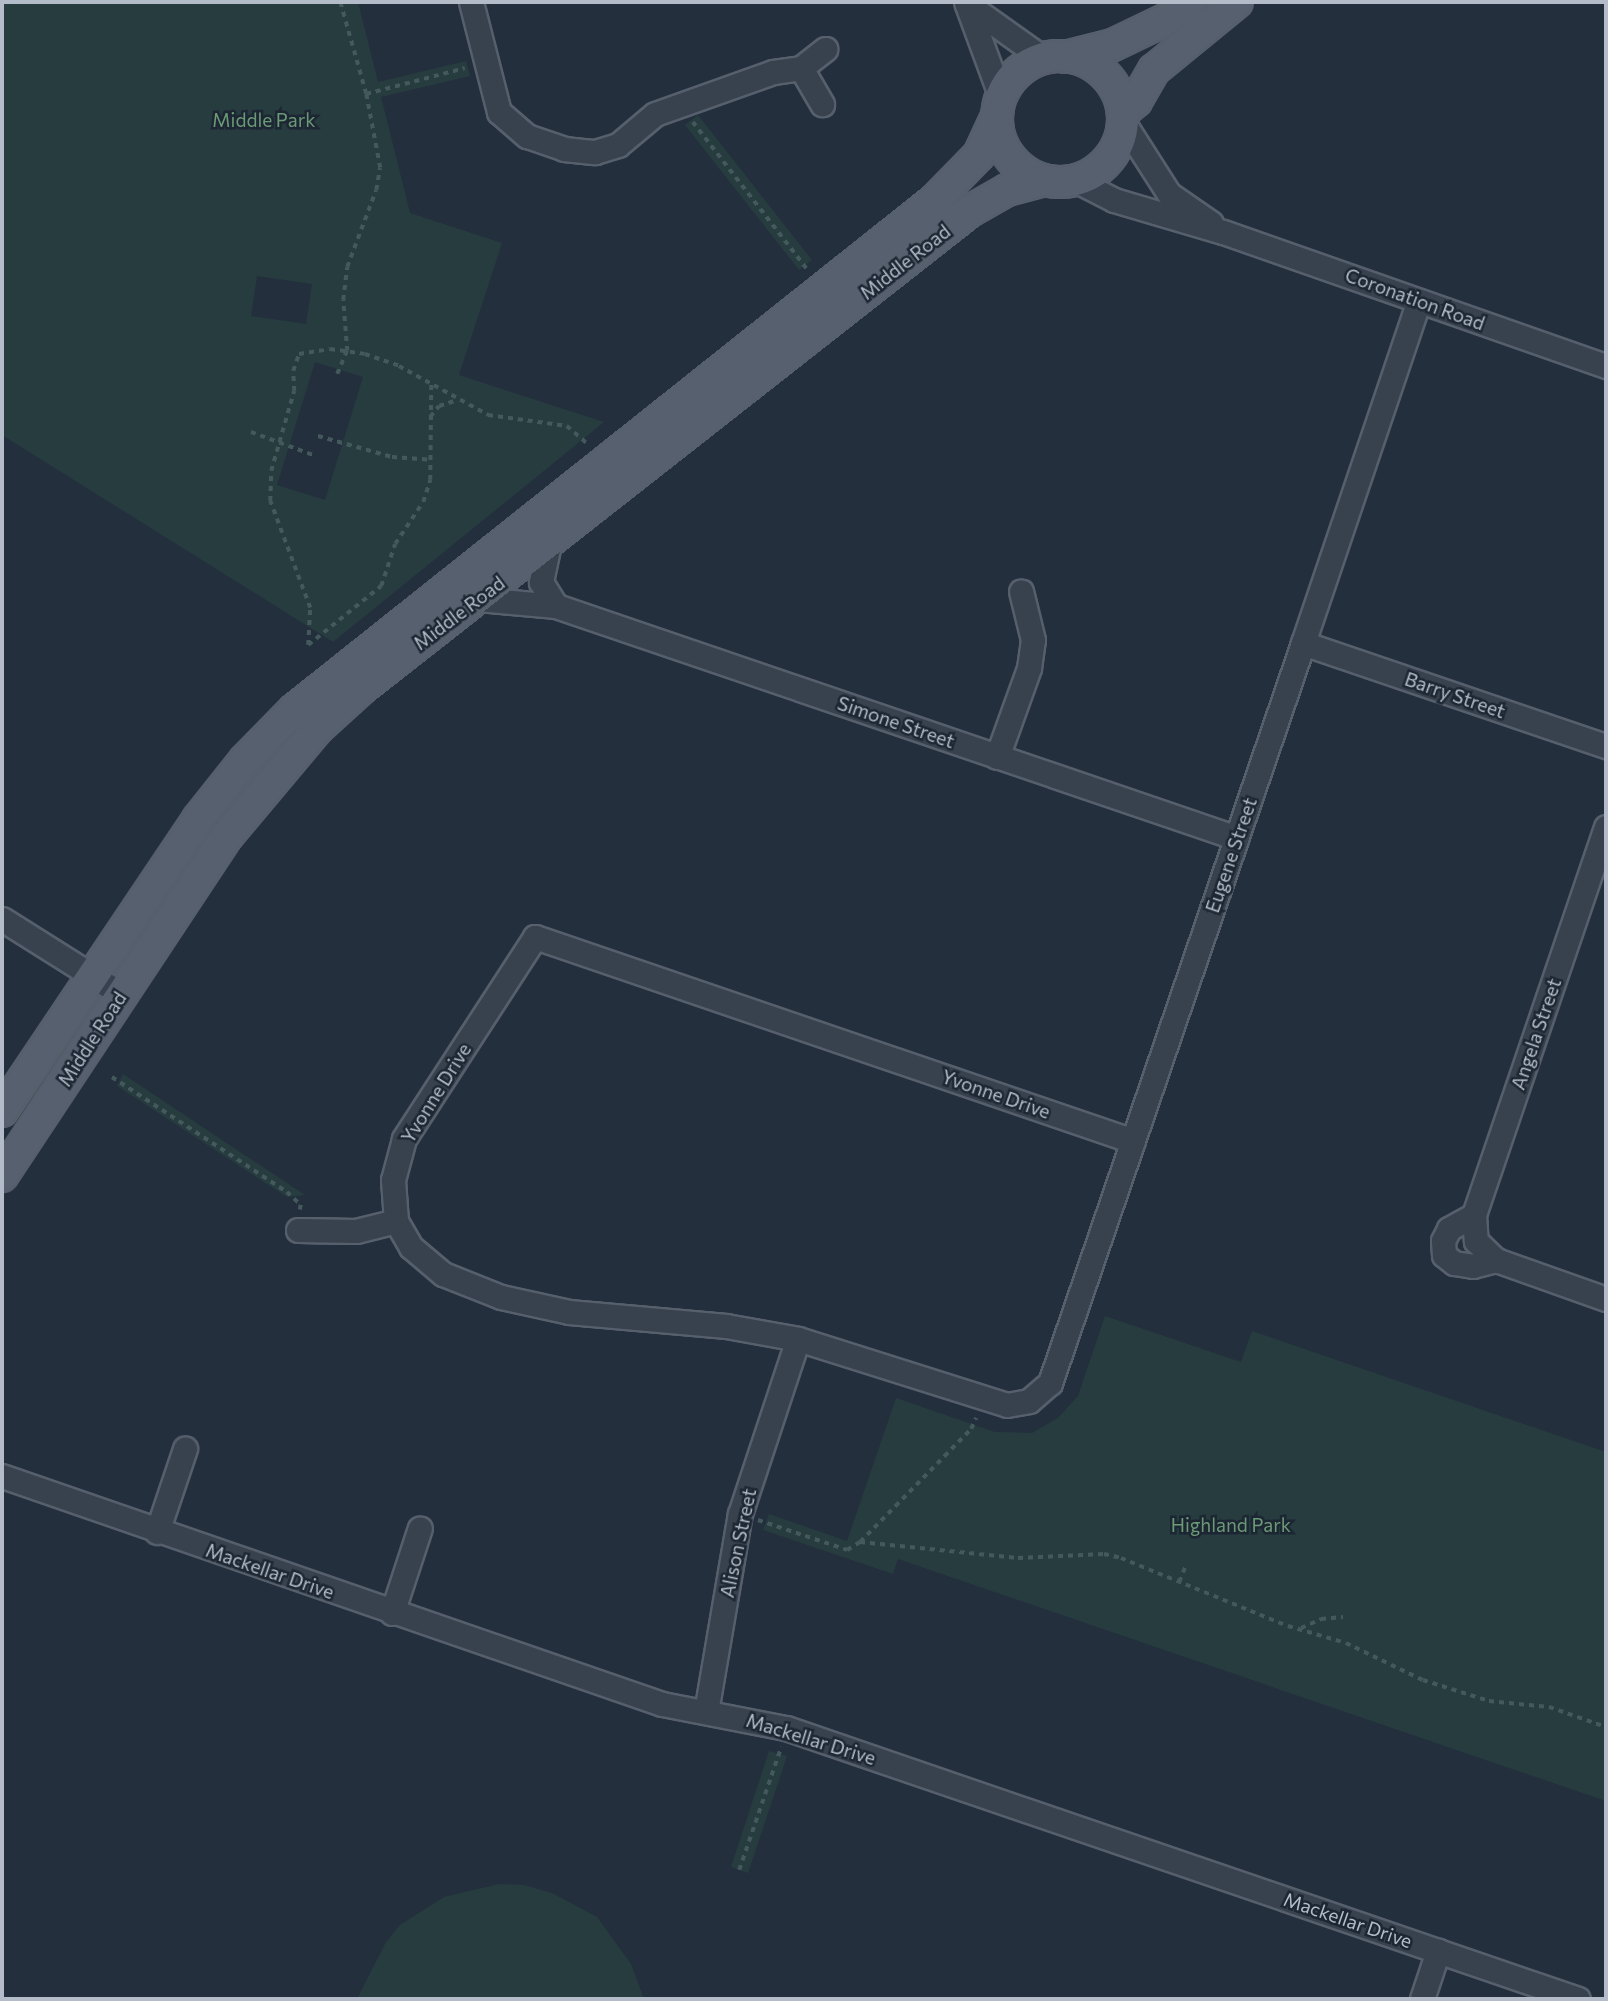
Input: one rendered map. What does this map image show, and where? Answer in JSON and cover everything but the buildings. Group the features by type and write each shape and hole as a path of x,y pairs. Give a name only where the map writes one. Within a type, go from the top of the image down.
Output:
{"main road":[{"path":"1054,58 1099,70 1115,89 1123,117 1119,143 1108,161 1075,180 1044,180 1022,169 1008,154 999,106 1016,75 1054,58 1113,45 1171,17 1190,2"},
{"path":"1123,117 1136,101 1154,69 1237,2"},
{"name":"Middle Road","path":"2,1111 198,819 244,760 294,710 942,194 979,155 999,106"},
{"name":"Middle Road","path":"2,1176 228,835 283,767 362,688 549,544 970,211 1007,190 1044,180"}],"street":[{"path":"471,2 499,112 527,136 564,149 595,152 618,145 655,114 679,103 773,72 801,68 825,49"},
{"path":"967,3 1054,58"},
{"path":"967,3 999,106"},
{"path":"801,68 822,104"},
{"name":"Coronation Road","path":"1123,117 1169,194 1223,232"},
{"name":"Coronation Road","path":"1075,180 1092,192 1162,217 1223,232 1606,366"},
{"name":"Eugene Street","path":"1029,1401 1050,1383 1419,301"},
{"path":"549,544 541,582 556,606"},
{"path":"998,757 1029,668 1033,640 1021,591"},
{"name":"Simone Street","path":"478,599 556,606 1237,838"},
{"name":"Barry Street","path":"1303,643 1606,746"},
{"name":"Angela Street","path":"1496,1260 1476,1241 1474,1215 1606,827"},
{"path":"2,919 121,994"},
{"name":"Yvonne Drive","path":"1029,1401 1007,1405 982,1399 798,1339 726,1325 569,1311 501,1297 443,1274 411,1247 396,1221 393,1180 404,1139 535,937 1133,1141"},
{"path":"1474,1215 1449,1229 1443,1241 1444,1255 1454,1263 1473,1266 1496,1260 1606,1299"},
{"path":"298,1230 356,1231 396,1221"},
{"name":"Alison Street","path":"706,1712 740,1514 798,1339"},
{"path":"157,1532 185,1449"},
{"name":"Mackellar Drive","path":"2,1476 157,1532 662,1704 786,1728 1578,1999"},
{"path":"392,1612 420,1528"},
{"path":"1422,1999 1438,1951"}],"path":[{"path":"337,374 347,352 343,300 347,267 376,190 380,168 366,94 340,2"},
{"path":"366,94 487,63"},
{"path":"679,103 808,270"},
{"path":"430,383 431,460 423,502 390,555 381,586 308,645 310,608 270,501 271,471 294,391 293,371 299,354 311,349 347,352 399,366 430,383 457,400 516,423 567,426 588,444"},
{"path":"430,417 439,406 457,400"},
{"path":"251,432 313,455"},
{"path":"318,436 392,457 431,460"},
{"path":"112,1077 288,1192 301,1205 298,1230"},
{"path":"740,1514 847,1549 860,1542 971,1429 982,1399"},
{"path":"860,1542 1018,1558 1104,1554 1300,1629 1346,1643 1423,1680 1480,1698 1534,1703 1606,1727"},
{"path":"1179,1582 1186,1565"},
{"path":"1300,1629 1321,1619 1343,1617"},
{"path":"740,1870 786,1728"}],"green space":[{"name":"Middle Park","path":"2,2 358,2 378,82 466,61 470,76 381,97 410,213 502,243 459,375 604,422 333,642 2,435","holes":["257,276 312,284 306,324 251,316","315,362 363,377 325,500 277,485"]},
{"path":"698,115 812,260 799,270 685,125"},
{"path":"123,1074 305,1195 287,1197 117,1086"},
{"name":"Highland Park","path":"1105,1316 1241,1362 1252,1331 1606,1452 1606,1801 898,1559 893,1574 763,1530 769,1514 847,1541 896,1398 995,1432 1032,1433 1058,1418 1078,1396"},
{"path":"769,1751 787,1756 748,1873 731,1867"},
{"path":"499,1884 524,1885 552,1893 597,1917 631,1964 644,1999 357,1999 386,1942 400,1925 444,1897"}]}
